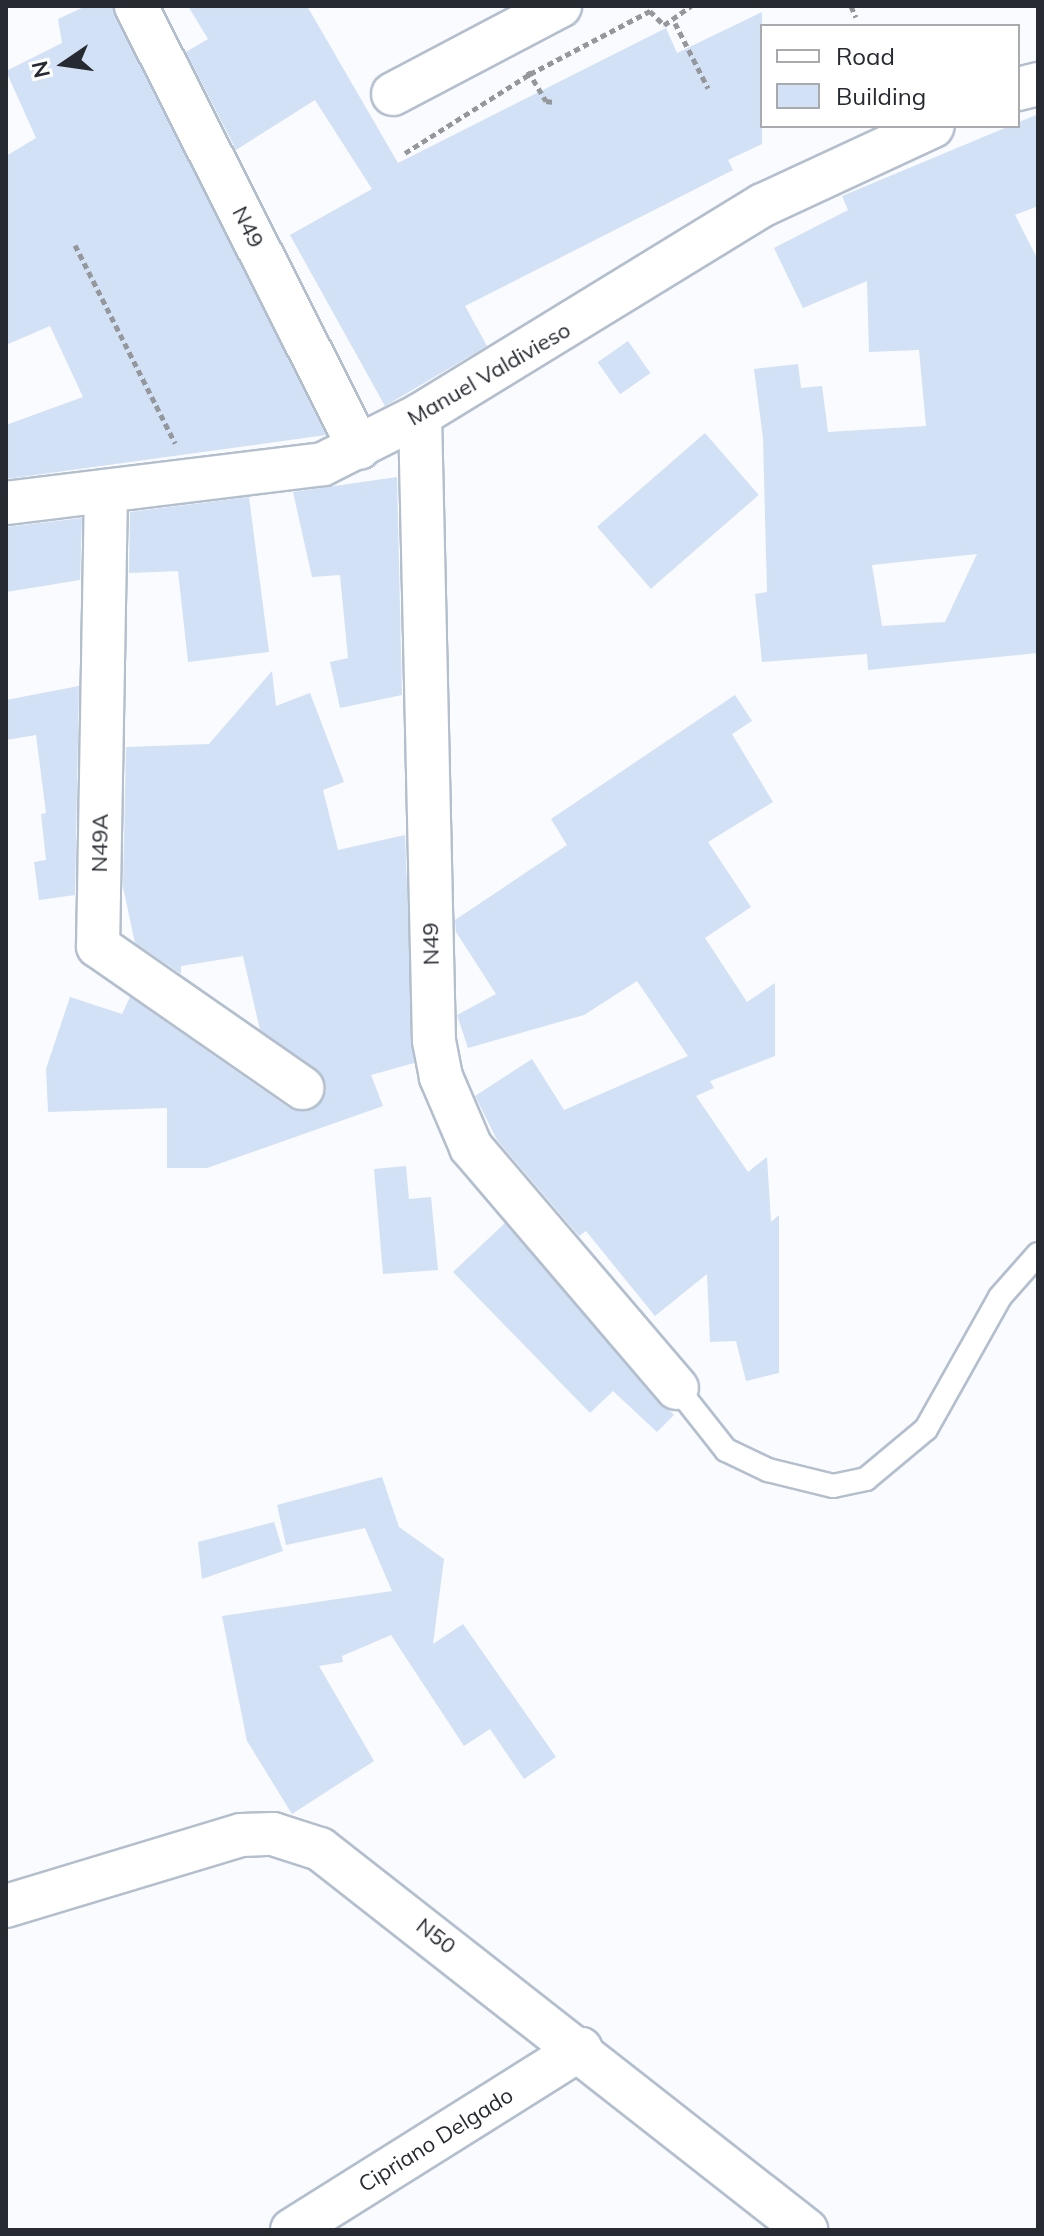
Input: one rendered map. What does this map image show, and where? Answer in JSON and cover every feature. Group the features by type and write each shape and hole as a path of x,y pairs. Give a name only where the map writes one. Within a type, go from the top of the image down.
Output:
{"street":[{"name":"N49","path":"136,6 359,448"},
{"path":"393,94 560,6"},
{"name":"Manuel Valdivieso","path":"6,503 281,473 359,448 420,415 763,205 929,128"},
{"name":"N49","path":"420,415 434,1041 441,1077 471,1147 677,1388"},
{"name":"N49A","path":"106,491 98,946 302,1088"},
{"name":"N50","path":"6,1906 241,1835 273,1834 320,1849 373,1886 581,2049 806,2230"},
{"name":"Cipriano Delgado","path":"292,2230 581,2049"}],"lane":[{"path":"677,1388 726,1450 768,1470 833,1486 866,1479 926,1429 1000,1297 1038,1254"}],"path":[{"path":"405,153 530,74 650,11 664,25 675,23 691,6"},
{"path":"851,6 856,17"},
{"path":"675,23 708,88"},
{"path":"75,245 195,482"}],"building":[{"path":"86,6 112,6 326,435 6,479 6,425 83,397 50,326 6,345 6,156 36,138 6,71 62,43 58,19"},
{"path":"188,6 307,6 398,163 666,28 677,53 762,12 762,144 728,160 733,170 465,306 487,346 385,406 290,235 372,189 315,100 236,150 186,52 208,39"},
{"path":"1036,115 1038,206 1015,215 1038,260 1038,653 868,670 867,654 762,662 755,594 767,592 763,438 754,369 798,364 801,388 822,386 828,432 926,426 919,350 869,352 867,281 803,308 774,248 848,210 842,196 1005,128 1020,128 1020,122","holes":["977,554 945,622 882,626 872,565"]},
{"path":"628,341 650,373 620,394 598,362"},
{"path":"705,433 759,495 651,589 597,527"},
{"path":"397,477 402,695 340,708 330,662 348,658 340,575 312,577 293,492"},
{"path":"249,497 269,652 188,662 178,571 129,573 130,512"},
{"path":"82,518 80,580 6,592 6,527"},
{"path":"272,671 276,706 310,693 344,782 323,790 338,850 405,835 414,1063 371,1075 383,1106 207,1168 167,1168 167,1108 48,1112 46,1069 70,997 122,1014 130,997 289,1108 311,1110 326,1091 316,1069 260,1030 243,956 181,966 181,974 135,943 123,887 126,747 209,744"},
{"path":"79,686 75,895 39,900 34,862 46,860 41,814 46,813 36,735 6,740 6,700"},
{"path":"735,695 752,721 732,734 773,802 708,842 751,907 705,938 747,1002 775,983 775,1056 710,1081 714,1088 696,1096 748,1172 767,1157 771,1222 779,1215 779,1373 746,1381 736,1341 710,1342 707,1274 655,1316 586,1231 579,1236 497,1140 475,1096 532,1059 564,1110 688,1056 637,981 584,1015 468,1048 457,1015 496,994 456,932 455,920 567,845 551,819"},
{"path":"406,1166 409,1199 431,1197 438,1270 383,1274 374,1169"},
{"path":"505,1223 674,1415 657,1432 613,1391 590,1413 453,1272"},
{"path":"382,1477 399,1527 444,1559 433,1644 463,1624 556,1757 524,1779 490,1729 464,1746 391,1635 342,1656 343,1662 319,1666 374,1761 292,1814 247,1741 222,1616 392,1591 365,1528 286,1545 277,1505"},
{"path":"274,1522 283,1551 202,1579 198,1542"}]}
